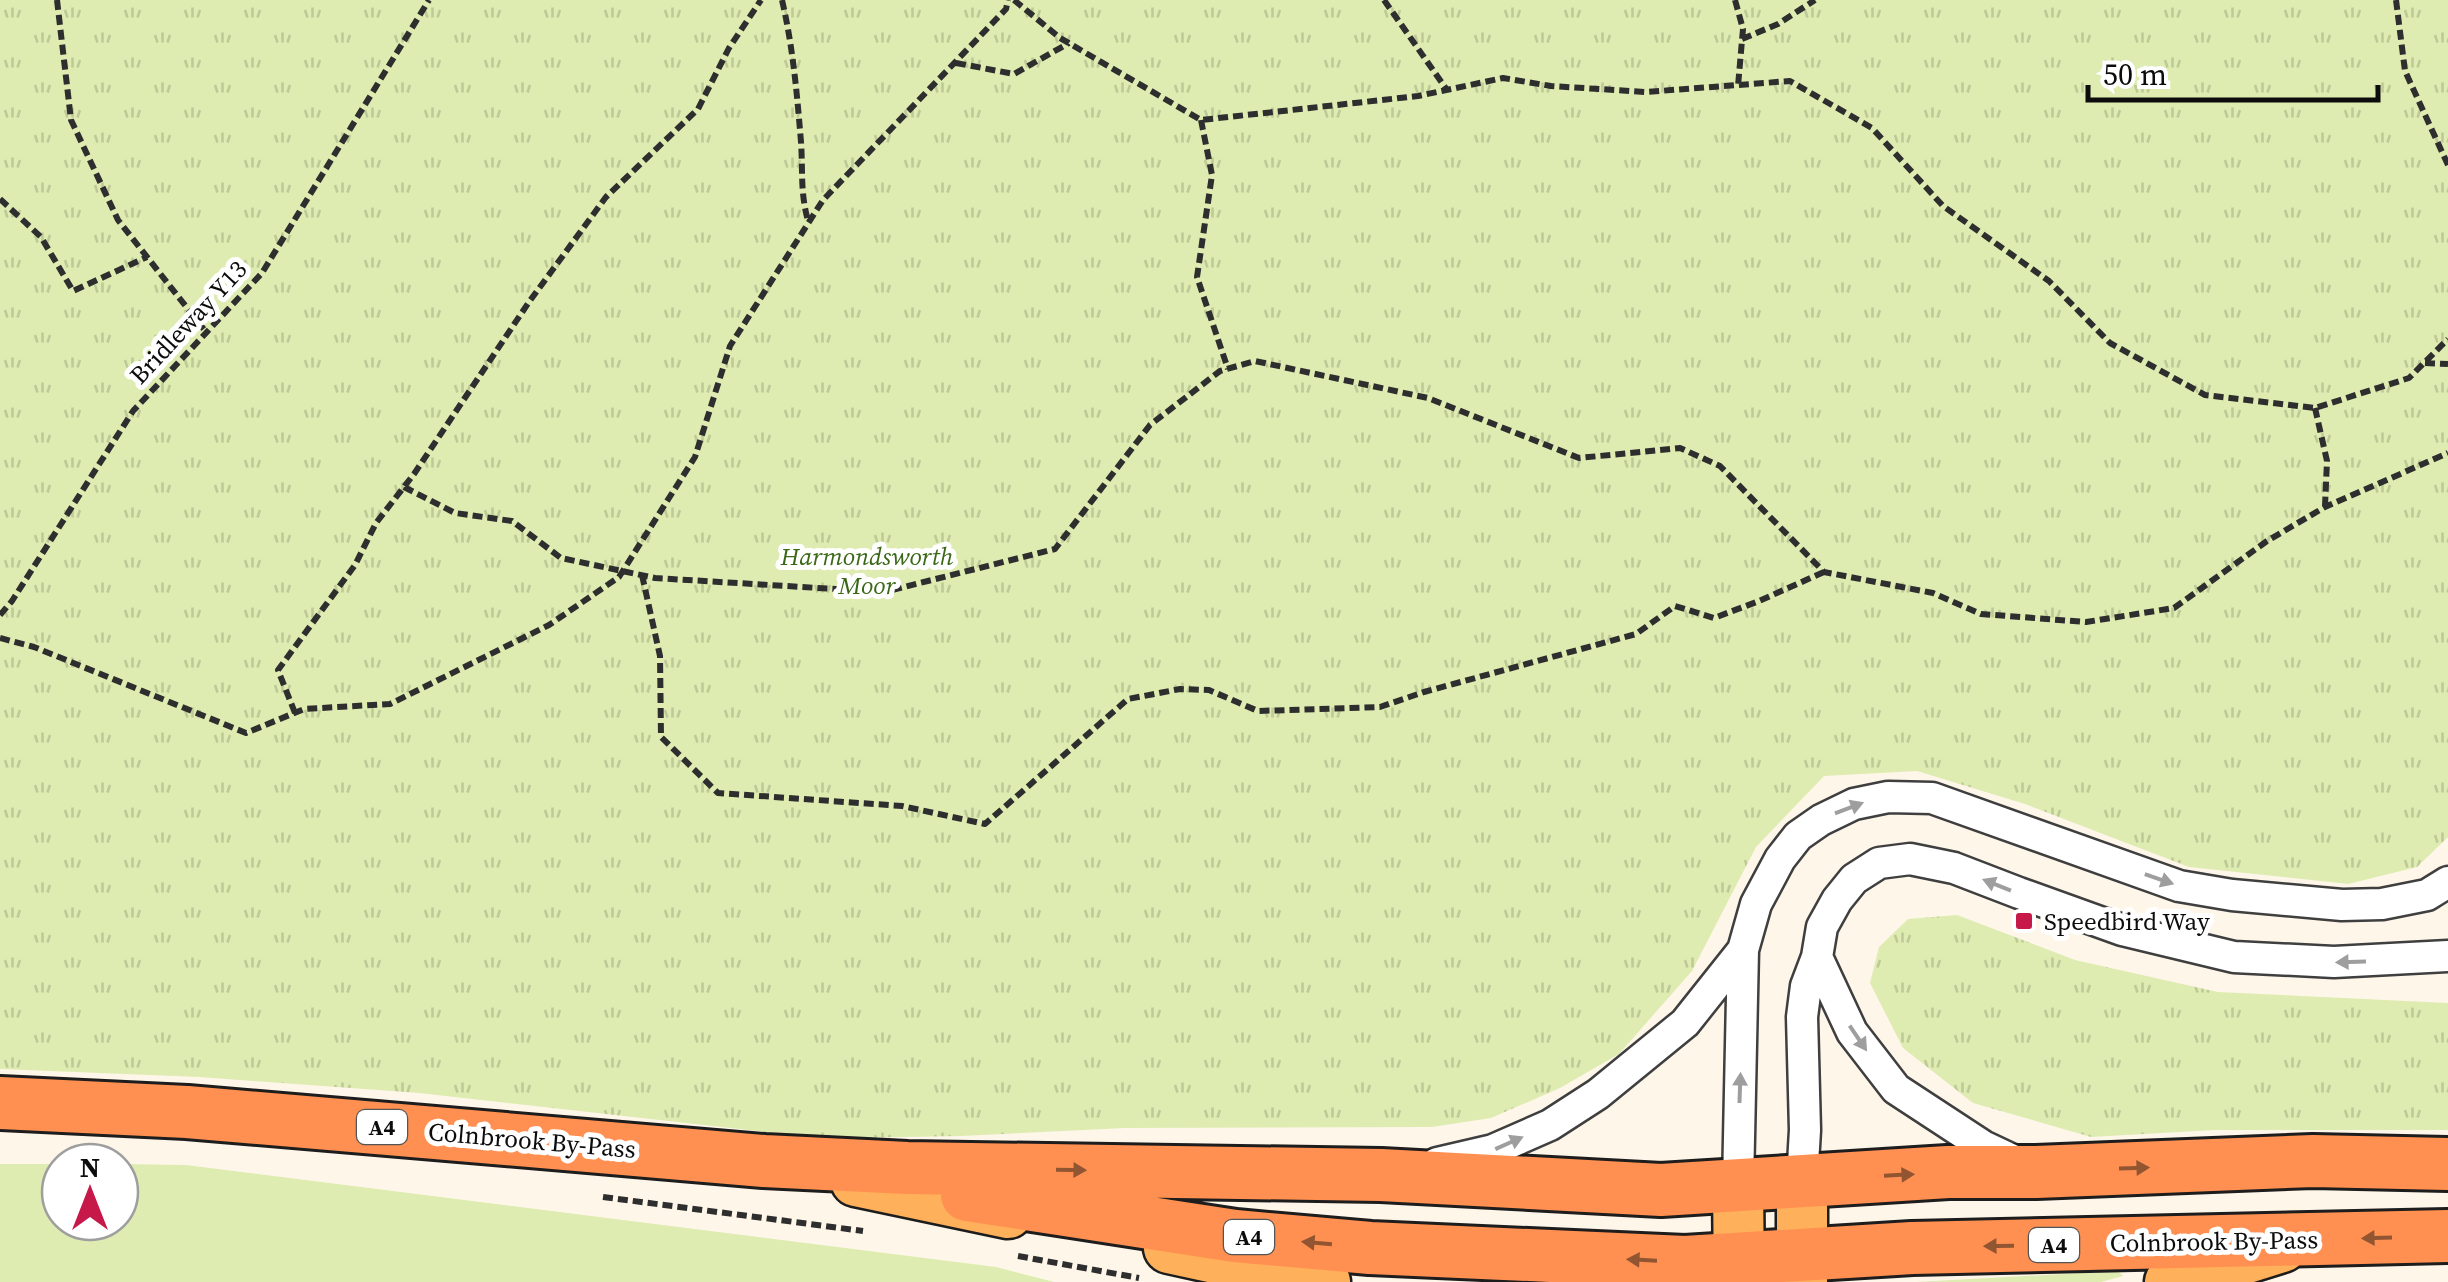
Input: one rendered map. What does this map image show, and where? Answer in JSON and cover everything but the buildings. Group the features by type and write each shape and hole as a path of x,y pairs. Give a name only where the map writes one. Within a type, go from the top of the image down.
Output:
{"highway":[{"name":"Colnbrook By-Pass","path":"0,1103 188,1112 764,1161"},
{"name":"A4","path":"764,1161 926,1168 1380,1175 1661,1190 1948,1172 2313,1162 2448,1164"},
{"name":"A4","path":"764,1161 1235,1236 1370,1248 1685,1262 1739,1270 1802,1268"},
{"name":"Colnbrook By-Pass","path":"1802,1268 1912,1248 2448,1236"}],"main road":[{"path":"764,1161 1325,1282"},
{"path":"1802,1182 1802,1268"},
{"path":"1738,1185 1739,1270"},
{"path":"2170,1282 2306,1240"}],"street":[{"path":"1738,1185 1744,950 1756,904 1780,858 1798,836 1854,804 1888,797 1932,798 2179,886 2232,895 2342,905 2382,904 2427,895 2448,882"},
{"path":"1802,1182 1802,1018 1806,986 1817,957 1822,927 1836,900 1854,878 1879,863 1910,858 1954,868 2122,930 2234,957 2334,962 2448,956"},
{"path":"1380,1175 1494,1150 1550,1125 1598,1094 1684,1023 1744,950"},
{"path":"1817,957 1852,1032 1896,1089 1983,1146 2036,1172"}],"path":[{"path":"57,0 70,120 118,220 206,332"},
{"name":"Bridleway Y13","path":"0,615 133,411 262,273 428,0"},
{"path":"296,712 278,670 355,565 376,523 528,302 606,197 698,110 729,48 761,0"},
{"path":"782,0 792,43 802,148 802,196 808,223"},
{"path":"0,638 34,647 246,733 304,709 390,704 549,626 623,571 695,458 730,346 823,200 1011,0 1069,43 1202,120 1418,96 1503,78 1552,86 1646,92 1790,81 1872,128 1942,206 2050,280 2110,343 2205,395 2315,408 2410,378 2448,339"},
{"path":"1384,0 1448,90"},
{"path":"1735,0 1743,29 1738,86"},
{"path":"1742,39 1778,24 1815,0"},
{"path":"2396,0 2406,71 2448,165"},
{"path":"955,62 1014,74 1069,43"},
{"path":"1202,120 1212,175 1197,277 1228,369"},
{"path":"0,198 42,237 73,291 147,257"},
{"path":"404,486 455,513 512,522 561,558 642,575 884,592 1055,549 1150,424 1220,371 1255,361 1428,398 1579,458 1680,448 1720,466 1824,572 1933,593 1981,614 2086,622 2174,608 2325,506 2448,453"},
{"path":"2424,363 2448,364"},
{"path":"2315,408 2327,461 2325,506"},
{"path":"642,575 660,656 661,737 718,793 902,806 984,824 1128,699 1180,689 1209,690 1258,711 1380,707 1636,634 1675,606 1714,618 1824,572"},
{"path":"600,1196 870,1232"},
{"path":"1005,1254 1139,1278"}],"green space":[{"name":"Harmondsworth Moor","path":"0,0 2448,0 2448,837 2417,867 2348,884 2189,867 2025,804 1917,771 1824,776 1756,847 1692,971 1619,1054 1560,1088 1491,1118 1432,1127 1125,1128 845,1138 419,1093 199,1077 0,1069"},
{"path":"1957,915 2075,960 2218,992 2448,1003 2448,1130 2215,1130 2091,1137 1973,1103 1903,1048 1870,983 1879,947 1908,919"},
{"path":"0,1164 40,1164 40,1242 140,1242 140,1164 186,1165 996,1267 1054,1282 0,1282"},
{"path":"2118,1271 2123,1276 2101,1282 1916,1282"}],"place":[{"name":"Speedbird Way","path":"2024,921"}]}
